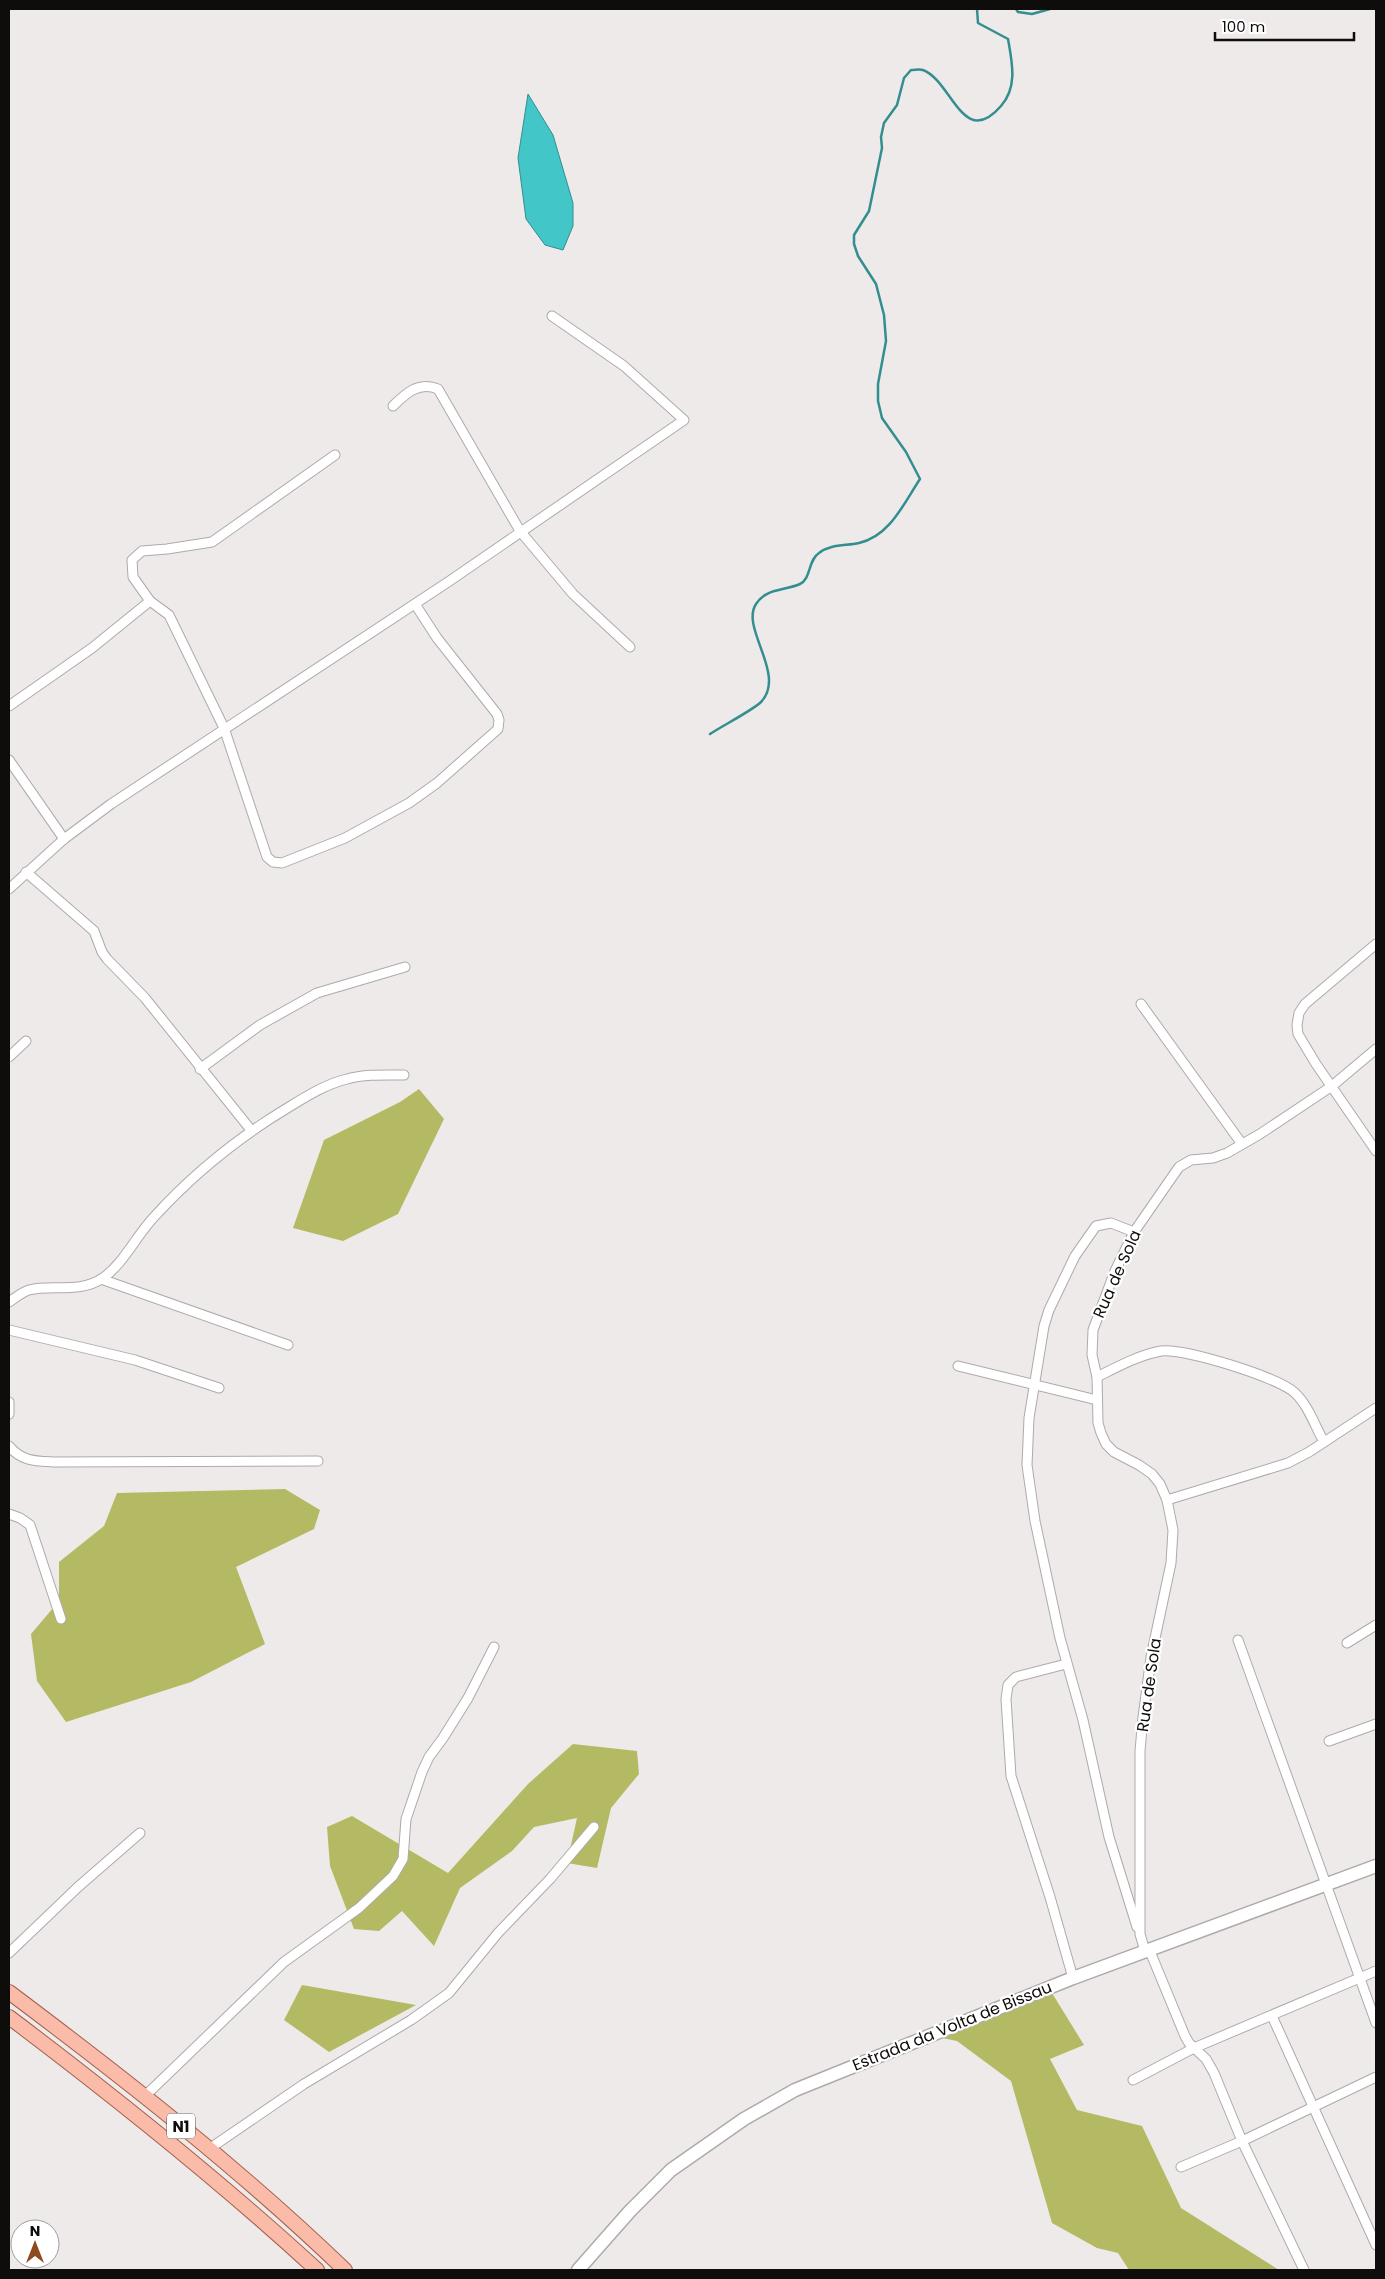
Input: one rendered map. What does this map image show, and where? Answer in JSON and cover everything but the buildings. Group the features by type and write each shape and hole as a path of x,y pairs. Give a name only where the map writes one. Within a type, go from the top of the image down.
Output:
{"main road":[{"name":"Estrada da Volta de Bissau","path":"578,2270 630,2211 671,2170 775,2100 837,2072 1073,1978 1376,1866"},
{"name":"N1","path":"9,1992 144,2096 209,2149 345,2270"},
{"name":"N1","path":"9,2017 167,2140 269,2226 316,2270"}],"street":[{"path":"10,886 64,839 111,804 224,728 416,604 684,420 624,366 552,316"},
{"path":"393,406 408,391 428,385 438,389 520,531 573,594 630,647"},
{"path":"335,455 212,542 142,551 132,560 133,577 150,601 169,615 224,728 266,857 273,862 282,863 345,838 378,822 437,783 496,731 499,724 497,714 437,638 416,604"},
{"path":"9,706 92,648 150,601"},
{"path":"9,760 64,839"},
{"path":"26,872 94,930 102,952 107,959 145,998 200,1069 251,1130"},
{"path":"1376,944 1305,1004 1299,1013 1297,1025 1298,1034 1376,1151"},
{"path":"200,1069 260,1025 316,993 405,967"},
{"path":"1140,1004 1242,1144"},
{"path":"9,1057 26,1041"},
{"name":"Rua de Sola","path":"1304,2270 1242,2141 1214,2073 1206,2059 1185,2036 1140,1934 1141,1742 1144,1698 1172,1563 1173,1530 1167,1500 1160,1484 1152,1474 1140,1465 1127,1460 1106,1444 1098,1423 1097,1377 1092,1355 1093,1330 1115,1271 1134,1232 1180,1167 1191,1160 1217,1157 1267,1129 1332,1086 1376,1049"},
{"path":"9,1302 28,1290 78,1286 101,1279 113,1270 142,1230 160,1210 200,1172 251,1130 304,1098 330,1085 348,1079 380,1075 404,1076"},
{"path":"1134,1232 1106,1223 1096,1226 1084,1242 1049,1310 1041,1339 1034,1383 1027,1457 1042,1556 1066,1664 1083,1720 1109,1837 1140,1934"},
{"path":"101,1279 288,1345"},
{"path":"9,1330 135,1360 220,1388"},
{"path":"1097,1377 1151,1354 1170,1351 1190,1354 1274,1380 1288,1388 1302,1401 1324,1442"},
{"path":"958,1366 1034,1383 1097,1400"},
{"path":"9,1402 9,1414"},
{"path":"1167,1500 1288,1463 1375,1411"},
{"path":"9,1446 18,1456 27,1460 53,1462 318,1461"},
{"path":"9,1514 20,1518 30,1525 60,1619"},
{"path":"1347,1643 1376,1625"},
{"path":"1238,1640 1376,2023"},
{"path":"144,2096 284,1962 359,1908 392,1876 403,1859 406,1819 422,1772 429,1757 468,1698 494,1647"},
{"path":"1066,1664 1016,1677 1008,1685 1006,1699 1012,1781 1050,1897 1073,1978"},
{"path":"1329,1741 1376,1724"},
{"path":"209,2149 309,2081 411,2020 449,1993 498,1932 550,1879 594,1828"},
{"path":"9,1953 78,1887 140,1832"},
{"path":"1133,2080 1194,2048 1376,1971"},
{"path":"1272,2016 1376,2245"},
{"path":"1181,2167 1242,2141 1376,2077"}],"green space":[{"path":"419,1089 444,1119 398,1214 343,1241 293,1228 324,1140 400,1102"},
{"path":"285,1489 320,1510 314,1529 236,1567 265,1644 191,1682 66,1722 37,1681 31,1634 59,1601 59,1562 104,1526 117,1493"},
{"path":"573,1744 637,1751 639,1774 611,1808 597,1868 567,1863 577,1818 534,1827 512,1851 460,1888 434,1946 402,1911 379,1931 354,1929 330,1866 327,1827 352,1816 448,1873 528,1784"},
{"path":"302,1985 416,2005 329,2052 284,2020"},
{"path":"1052,1993 1084,2045 1050,2059 1077,2110 1142,2126 1181,2208 1279,2270 1129,2270 1118,2253 1097,2248 1052,2223 1011,2081 957,2041 937,2037"}],"water":[{"path":"528,94 553,135 573,203 573,226 563,250 545,245 526,219 518,158"}],"waterway":[{"path":"710,734 745,714 761,702 768,691 767,665 754,626 753,614 756,604 760,599 770,592 804,582 815,556 823,550 859,543 879,533 888,526 902,508 920,479 906,452 882,418 878,401 878,384 886,341 884,315 876,284 858,256 854,244 854,235 869,211 882,148 881,137 884,123 897,105 904,78 911,70 923,70 933,77 967,117 977,120 988,118 1006,99 1012,83 1008,39 978,23 977,9"},
{"path":"1016,9 1018,12 1032,14 1050,9"}]}
